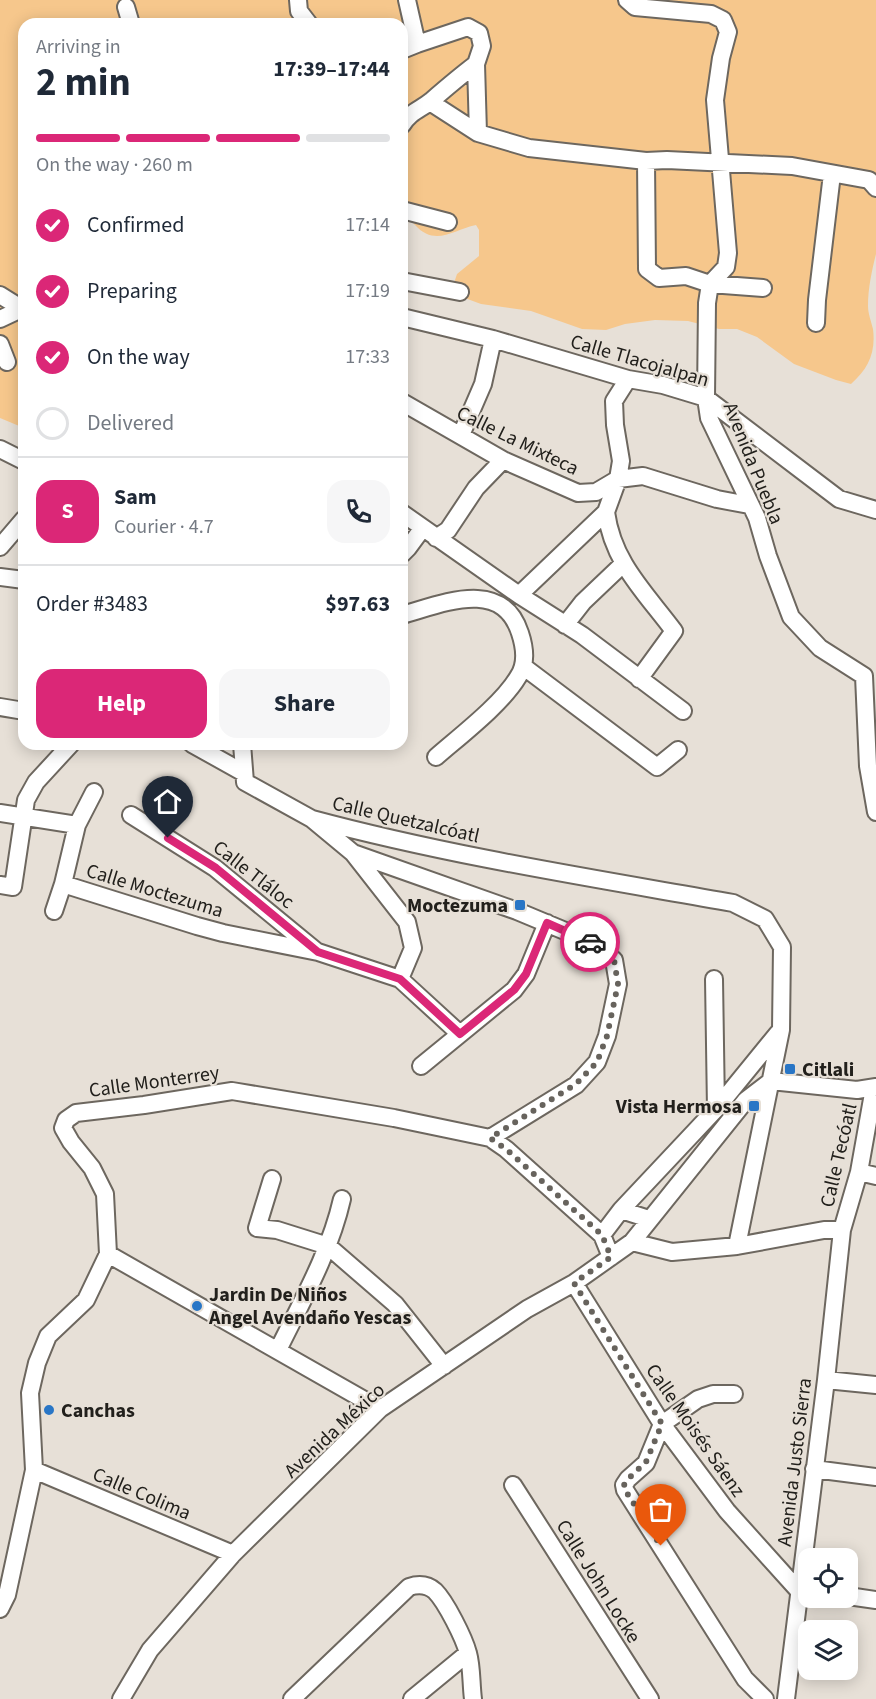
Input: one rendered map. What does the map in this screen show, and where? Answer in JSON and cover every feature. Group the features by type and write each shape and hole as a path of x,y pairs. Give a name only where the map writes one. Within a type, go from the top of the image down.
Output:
{"street":[{"path":"298,0 300,11 305,18"},
{"path":"407,0 408,18"},
{"path":"627,0 635,7 711,14 723,20 728,32 721,58 715,100 728,253 726,267 710,284"},
{"path":"126,7 129,18"},
{"path":"408,24 409,47 468,27 479,33 482,46 476,64 478,133"},
{"path":"408,116 430,102 446,86 476,64"},
{"path":"430,102 478,133 530,148 646,161 792,166 869,180 876,188"},
{"path":"646,161 647,269 659,278 686,276 710,284 763,288"},
{"path":"816,322 832,174"},
{"path":"408,212 448,222"},
{"path":"408,282 460,292"},
{"name":"Avenida Puebla","path":"710,284 707,303 706,398 709,418 757,518 775,577 791,617 820,648 864,676 868,766 876,812"},
{"path":"0,295 16,305 17,311 0,319"},
{"name":"Calle Tlacojalpan","path":"408,318 493,339 628,379 663,385 706,398 839,499 876,510"},
{"path":"461,435 483,384 493,339"},
{"path":"0,344 7,362"},
{"path":"519,595 606,512 618,479 621,461 614,401 628,379"},
{"name":"Calle La Mixteca","path":"408,406 503,460 578,493 596,492 618,479 642,476 717,499 750,505"},
{"path":"0,448 18,458"},
{"path":"436,538 448,530 476,488 503,460"},
{"path":"606,512 608,527 623,564 674,631 639,679"},
{"path":"408,518 519,595 582,635 683,711"},
{"path":"0,547 18,526"},
{"path":"408,548 422,529"},
{"path":"565,625 583,602 623,564"},
{"path":"0,577 18,579"},
{"path":"408,617 471,597 495,578"},
{"path":"436,757 505,695 524,667 525,646 519,628 503,606 488,599 471,597"},
{"path":"524,667 657,767 678,750"},
{"path":"0,707 18,710"},
{"path":"0,885 13,887 26,800 36,782 65,750"},
{"path":"203,750 244,773"},
{"path":"242,750 245,782 312,819"},
{"path":"54,911 77,825 94,792"},
{"path":"0,813 77,825"},
{"name":"Calle Tláloc","path":"131,814 216,868 318,952"},
{"name":"Calle Quetzalcóatl","path":"312,819 353,853 547,923 589,941 614,960 618,984 607,1036 597,1062 576,1084 490,1138"},
{"name":"Calle Quetzalcóatl","path":"312,819 369,835 466,855 733,903 765,920 782,947 781,1030 737,1246"},
{"path":"353,853 407,922 414,948 400,979"},
{"name":"Calle Moctezuma","path":"63,884 223,933 318,952 400,979 460,1034"},
{"path":"421,1066 514,990 526,974 547,923"},
{"path":"714,979 716,1109"},
{"path":"602,1235 621,1210 716,1109 781,1030"},
{"path":"621,1210 649,1219 746,1100 771,1081 857,1090 875,1087"},
{"name":"Calle Tecóatl","path":"842,1230 858,1172 875,1087"},
{"name":"Calle Monterrey","path":"0,1609 7,1595 34,1470 30,1393 37,1363 48,1336 86,1300 108,1254 105,1194 92,1168 70,1142 63,1128 66,1120 76,1113 232,1091 394,1118 490,1138"},
{"path":"490,1138 515,1156 602,1235 611,1257"},
{"path":"858,1172 876,1176"},
{"path":"272,1179 257,1228 277,1230 328,1246 395,1304 444,1366"},
{"path":"278,1350 328,1246 337,1223 342,1199"},
{"name":"Avenida México","path":"120,1699 150,1650 233,1554 380,1409 527,1309 574,1283 611,1257 632,1242 649,1219"},
{"path":"632,1242 672,1252 737,1246 824,1230 842,1230"},
{"name":"Avenida Justo Sierra","path":"807,1548 842,1230"},
{"path":"108,1254 380,1409"},
{"name":"Calle Moisés Sáenz","path":"574,1283 662,1424 727,1511 798,1586"},
{"path":"826,1380 876,1385"},
{"path":"734,1394 713,1394 698,1399 662,1424 646,1462 624,1485 625,1490 745,1678 765,1699"},
{"path":"814,1469 876,1477"},
{"name":"Calle Colima","path":"34,1470 233,1554"},
{"name":"Calle John Locke","path":"513,1485 650,1699"},
{"path":"292,1699 409,1587 417,1585 435,1591 454,1620 468,1653 473,1699"},
{"path":"858,1597 876,1600"},
{"name":"Avenida Justo Sierra","path":"786,1699 800,1608"},
{"path":"412,1699 468,1653"}],"shaded area":[{"path":"0,0 876,0 876,254 868,299 868,311 874,338 870,360 851,384 794,364 757,337 737,329 719,329 688,321 655,320 625,324 606,330 582,329 531,311 481,304 462,297 453,286 457,274 479,256 479,230 476,225 437,236 422,232 408,217 408,18 18,18 18,426 0,418"}],"way so far":[{"path":"590,942 614,960 618,984 607,1036 597,1062 576,1084 490,1138 506,1149 602,1235 611,1257 574,1283 662,1424 646,1462 624,1485 661,1546"}],"place":[{"name":"Moctezuma","path":"520,905"},
{"name":"Citlali","path":"790,1069"},
{"name":"Vista Hermosa","path":"754,1106"},
{"name":"Jardin De Niños Angel Avendaño Yescas","path":"197,1306"},
{"name":"Canchas","path":"49,1410"}],"route":[{"path":"168,838 216,868 318,952 400,979 460,1034 514,990 526,974 547,923 590,942"}]}
